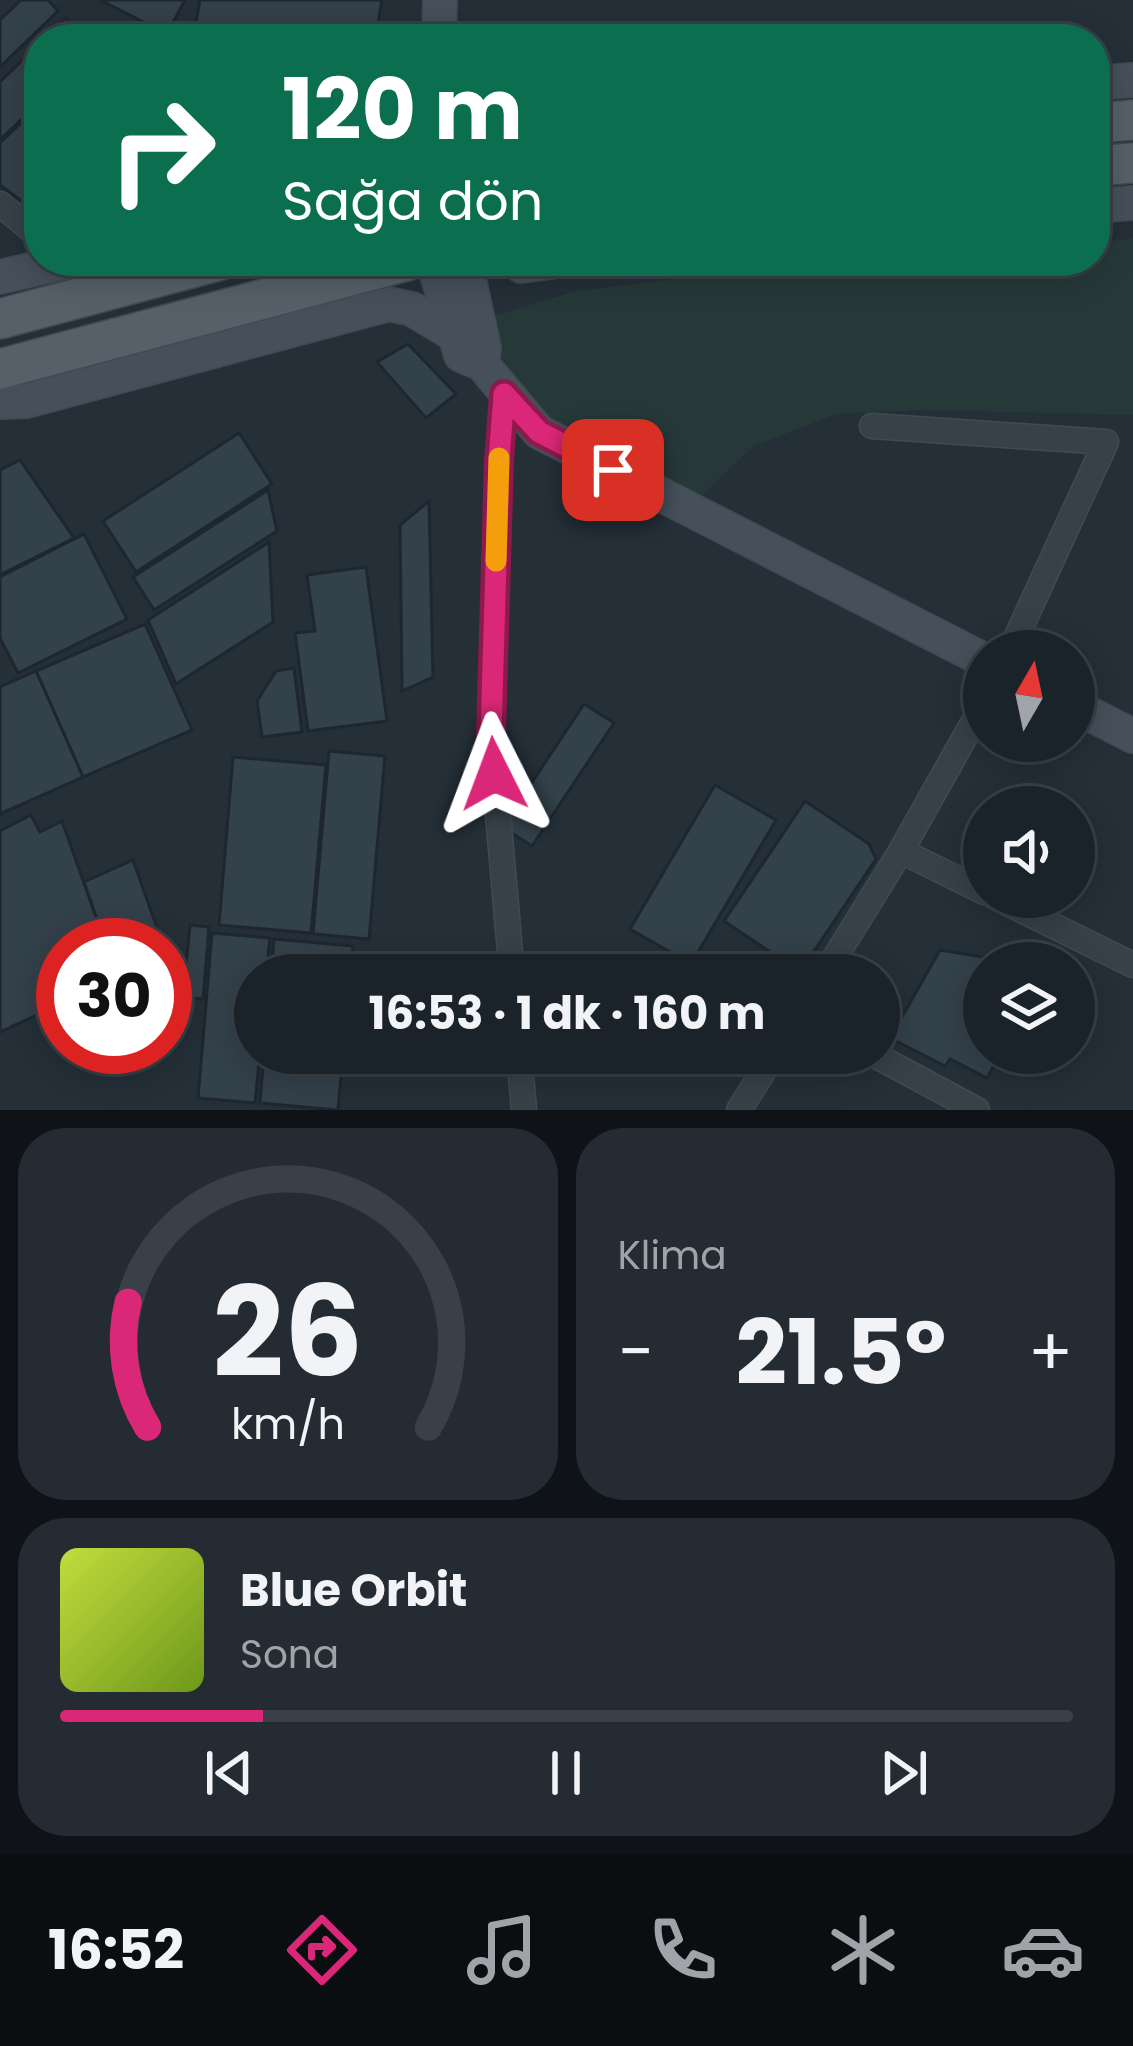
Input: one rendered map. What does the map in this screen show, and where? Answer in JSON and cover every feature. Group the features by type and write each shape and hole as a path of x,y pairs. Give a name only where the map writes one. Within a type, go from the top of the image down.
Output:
{"main road":[{"path":"0,319 162,276"},
{"path":"0,369 350,276"}],"street":[{"path":"0,204 24,224"},
{"path":"437,276 461,355 482,364 539,432 963,649"},
{"path":"467,276 484,348 482,364"},
{"path":"0,402 26,401 389,304 412,309 452,333"},
{"path":"504,394 491,734 510,954"},
{"path":"872,426 1106,442 1020,630"},
{"path":"1095,717 1133,736"},
{"path":"837,954 963,740"},
{"path":"901,851 963,882"},
{"path":"1038,918 1133,964"},
{"path":"900,1069 977,1110"},
{"path":"521,1074 524,1110"},
{"path":"739,1110 762,1074"}],"green space":[{"path":"1133,239 1133,415 924,410 836,414 754,446 702,495 546,431 491,341 491,317 572,292 695,276 1110,276 1110,241"}],"building":[{"path":"21,0 48,0 58,11 45,24 24,24 24,44 0,67 0,20"},
{"path":"100,0 185,0 172,24 147,24"},
{"path":"200,0 382,0 378,24 196,22"},
{"path":"24,59 24,117 0,140 0,82"},
{"path":"24,120 24,203 0,185 0,143"},
{"path":"408,344 456,394 426,418 377,362"},
{"path":"239,433 272,484 136,572 103,521"},
{"path":"20,460 74,538 0,575 0,470"},
{"path":"268,490 277,531 154,610 133,577"},
{"path":"429,501 433,677 402,691 400,525"},
{"path":"84,534 127,619 18,673 0,638 0,577"},
{"path":"269,542 273,622 176,684 148,620"},
{"path":"366,567 387,721 308,731 295,633 315,631 307,575"},
{"path":"145,624 192,730 83,777 36,671"},
{"path":"294,668 302,732 262,737 257,701 276,671"},
{"path":"36,671 83,777 0,814 0,687"},
{"path":"584,704 614,723 532,846 502,827"},
{"path":"329,751 385,756 369,939 313,934"},
{"path":"233,757 326,765 311,933 219,925"},
{"path":"715,785 776,820 697,954 674,954 630,929"},
{"path":"805,801 869,844 876,859 812,954 773,954 724,921"},
{"path":"31,815 40,832 62,821 96,918 36,918 36,1015 0,1032 0,831"},
{"path":"133,860 153,918 97,918 84,882"},
{"path":"192,925 209,927 203,999 192,998"},
{"path":"212,933 270,938 268,954 234,954 234,1074 258,1074 255,1103 198,1098"},
{"path":"274,939 353,946 352,954 273,954"},
{"path":"940,950 963,954 963,1066 950,1059 945,1066 900,1043 900,1020"},
{"path":"262,1074 341,1074 338,1110 260,1103"}],"slow traffic":[{"path":"496,561 499,458"}],"route":[{"path":"494,774 491,734 504,394 539,432 613,470"}]}
